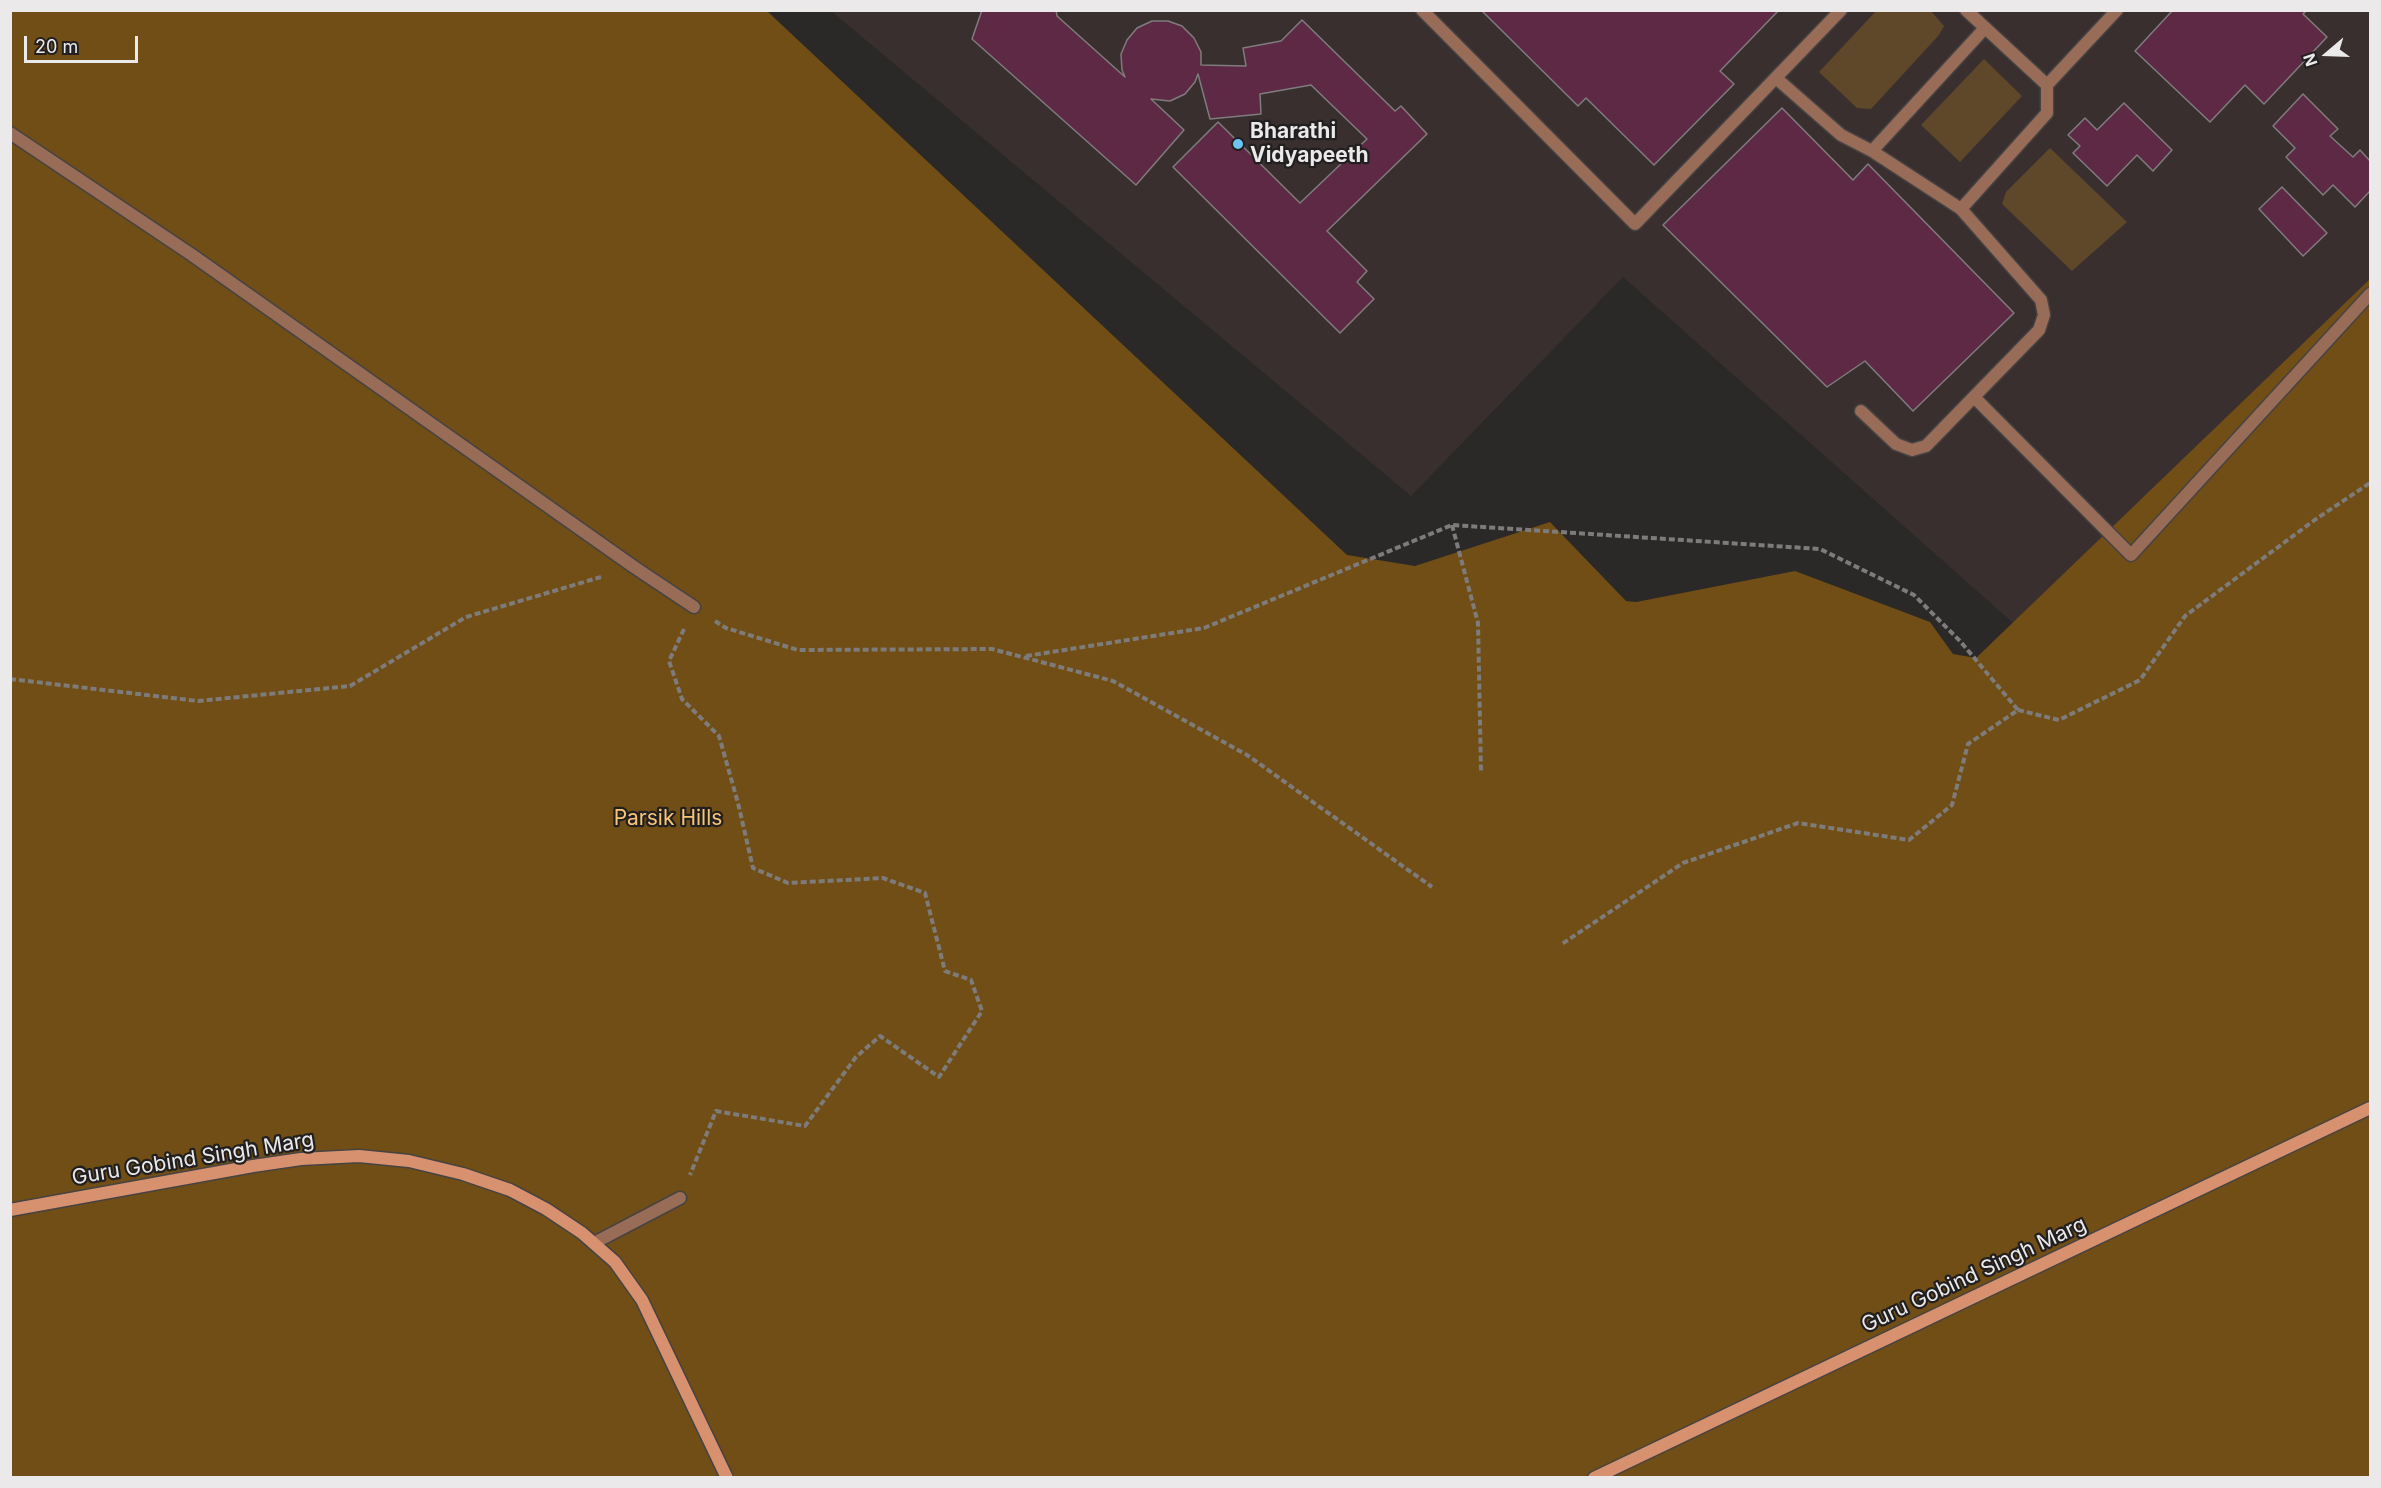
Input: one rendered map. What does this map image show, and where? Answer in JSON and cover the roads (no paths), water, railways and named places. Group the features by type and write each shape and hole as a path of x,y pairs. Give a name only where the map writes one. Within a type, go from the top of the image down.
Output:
{"street":[{"path":"1422,10 1635,224 1841,10"},
{"path":"1966,10 2047,85"},
{"path":"1961,208 2047,113 2047,85 2117,10"},
{"path":"1872,151 1984,28"},
{"path":"1776,78 1840,135 1872,151 1961,208 2041,300 2044,315 2039,330 1926,446 1912,450 1896,444 1861,411"},
{"path":"10,132 192,255 694,607"},
{"path":"1974,397 2131,555 2370,294"},
{"name":"Guru Gobind Singh Marg","path":"1594,1478 2370,1108"},
{"name":"Guru Gobind Singh Marg","path":"10,1210 253,1166 301,1159 359,1156 409,1161 463,1174 510,1191 546,1209 594,1243 615,1262 642,1300 727,1478"},
{"path":"594,1243 680,1198"}],"place":[{"name":"Bharathi Vidyapeeth","path":"1238,144"}],"park label":[{"name":"Parsik Hills","path":"668,819"}]}
